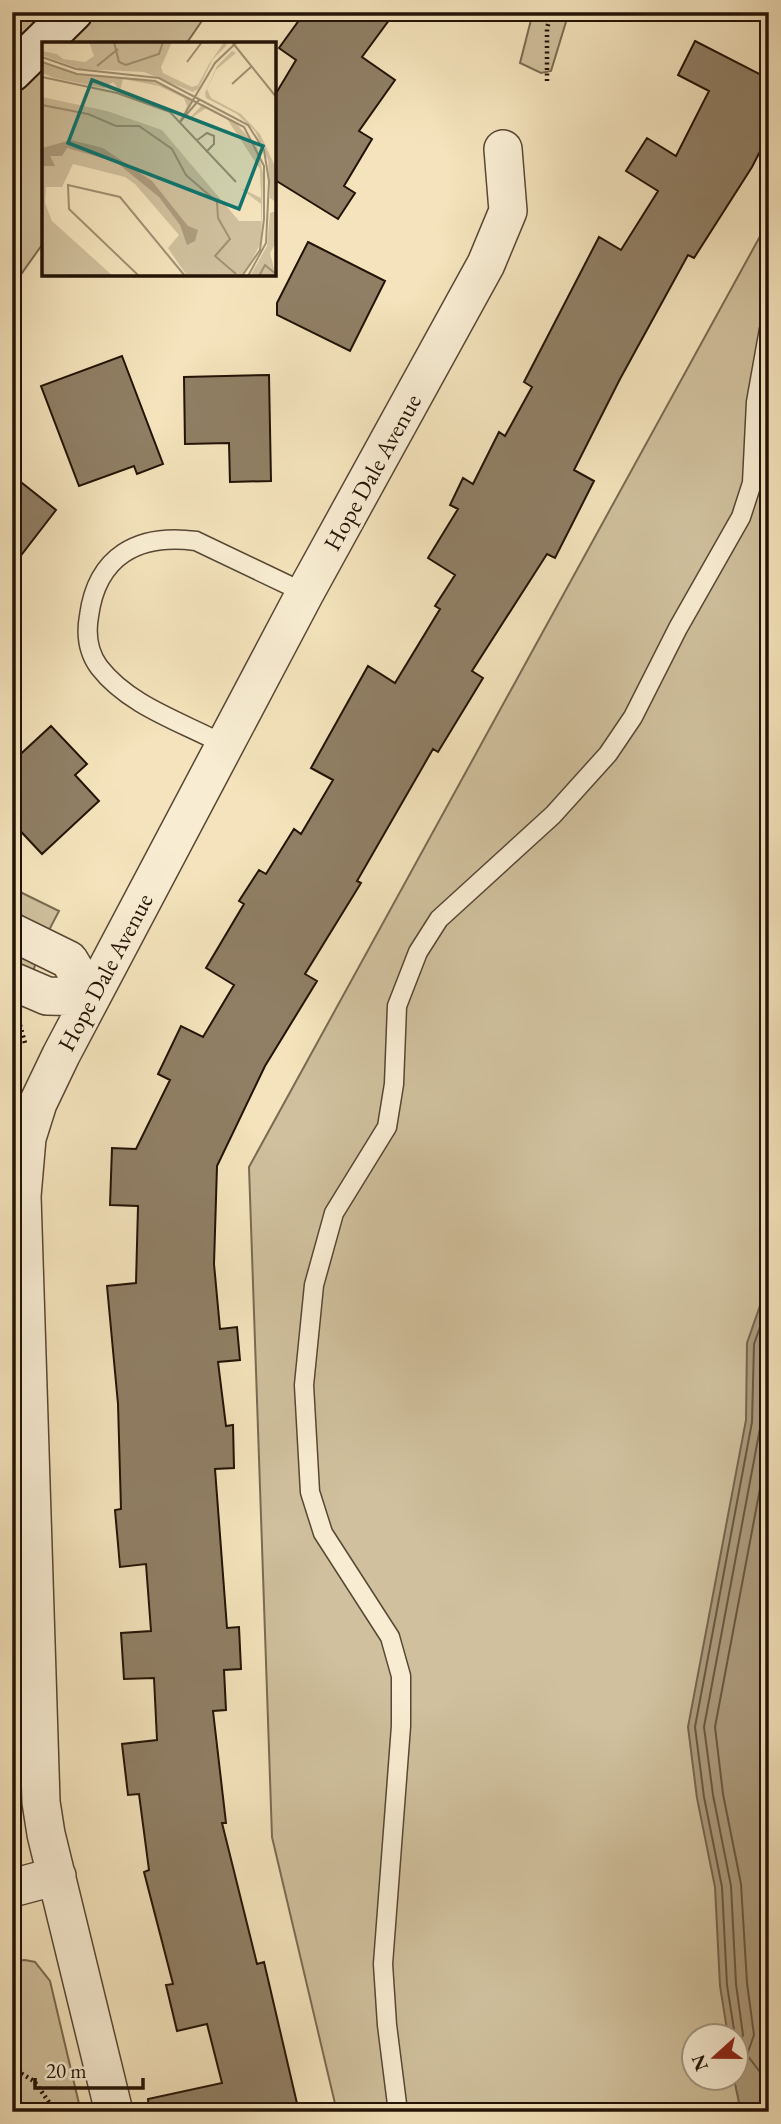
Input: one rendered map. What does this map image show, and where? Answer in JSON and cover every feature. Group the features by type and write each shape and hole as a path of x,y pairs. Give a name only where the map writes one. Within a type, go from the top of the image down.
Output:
{"street":[{"path":"42,42 73,12"},
{"path":"12,72 42,42"},
{"name":"Hope Dale Avenue","path":"114,2112 41,1802 22,1171 27,1138 38,1103 91,997 305,593 486,264 508,211 503,149"},
{"path":"12,932 68,960 91,997"},
{"path":"12,981 47,996 91,997"},
{"path":"12,1888 57,1876"}],"lane":[{"path":"398,2112 387,2025 383,1964 401,1726 401,1676 390,1637 323,1533 310,1492 304,1385 314,1285 334,1213 387,1127 394,1084 397,1006 418,952 439,919 553,815 608,754 633,717 678,628 741,517 752,483 756,402 769,329"},
{"path":"225,745 134,699 114,684 97,664 91,653 87,625 91,600 101,575 118,555 132,548 156,540 183,539 196,541 305,593"}],"path":[{"path":"547,81 547,29 551,12"},
{"path":"12,2068 34,2081 56,2112"}],"shaded area":[{"path":"22,12 54,12 12,54 12,22"},
{"path":"94,12 208,12 187,42 62,42"},
{"path":"533,12 569,12 551,71 541,73 520,63"},
{"path":"42,62 42,245 12,287 12,94"},
{"path":"769,220 769,2112 337,2112 272,1837 249,1167"},
{"path":"12,888 59,911 47,934 12,919"},
{"path":"12,947 37,960 33,971 12,967"},
{"path":"12,1961 35,1962 50,1981 81,2112 12,2112"}],"water":[{"path":"769,1280 769,2112 741,2112 737,2092 750,2092 750,2022 726,2022 720,1986 715,1887 697,1798 688,1727 746,1420 747,1343"}],"building":[{"path":"305,12 395,12 362,57 395,80 359,131 372,139 344,186 355,193 338,219 276,181 276,93 296,60 279,48"},
{"path":"695,41 769,79 769,134 752,167 694,258 688,255 620,379 574,470 594,481 555,558 547,554 472,671 483,678 438,752 433,749 357,881 361,883 305,974 317,981 265,1066 217,1166 214,1264 220,1329 237,1327 240,1360 218,1362 226,1426 233,1425 234,1468 215,1469 227,1628 239,1627 241,1669 224,1670 226,1710 213,1711 226,1823 222,1823 257,1964 264,1962 299,2112 149,2112 148,2099 222,2083 207,2024 177,2031 166,1985 173,1984 144,1872 149,1870 139,1794 128,1795 122,1744 157,1740 154,1678 124,1679 121,1633 151,1631 146,1564 120,1567 115,1510 121,1509 118,1404 107,1286 136,1283 138,1206 110,1205 112,1148 136,1149 170,1080 158,1074 181,1026 203,1037 234,985 206,968 244,904 239,901 259,870 266,874 294,829 301,834 333,780 311,768 368,666 395,683 440,609 435,606 455,575 428,558 458,509 450,505 463,478 473,484 499,432 505,436 532,387 524,382 599,237 621,250 658,191 626,171 647,138 676,156 709,91 678,75"},
{"path":"308,242 385,281 350,351 277,315 277,303"},
{"path":"122,356 163,464 137,474 134,466 79,486 41,386"},
{"path":"269,375 271,481 230,482 229,443 185,444 184,377"},
{"path":"12,475 56,510 12,567"},
{"path":"51,726 87,764 75,775 99,801 42,854 12,822 12,762"}]}
